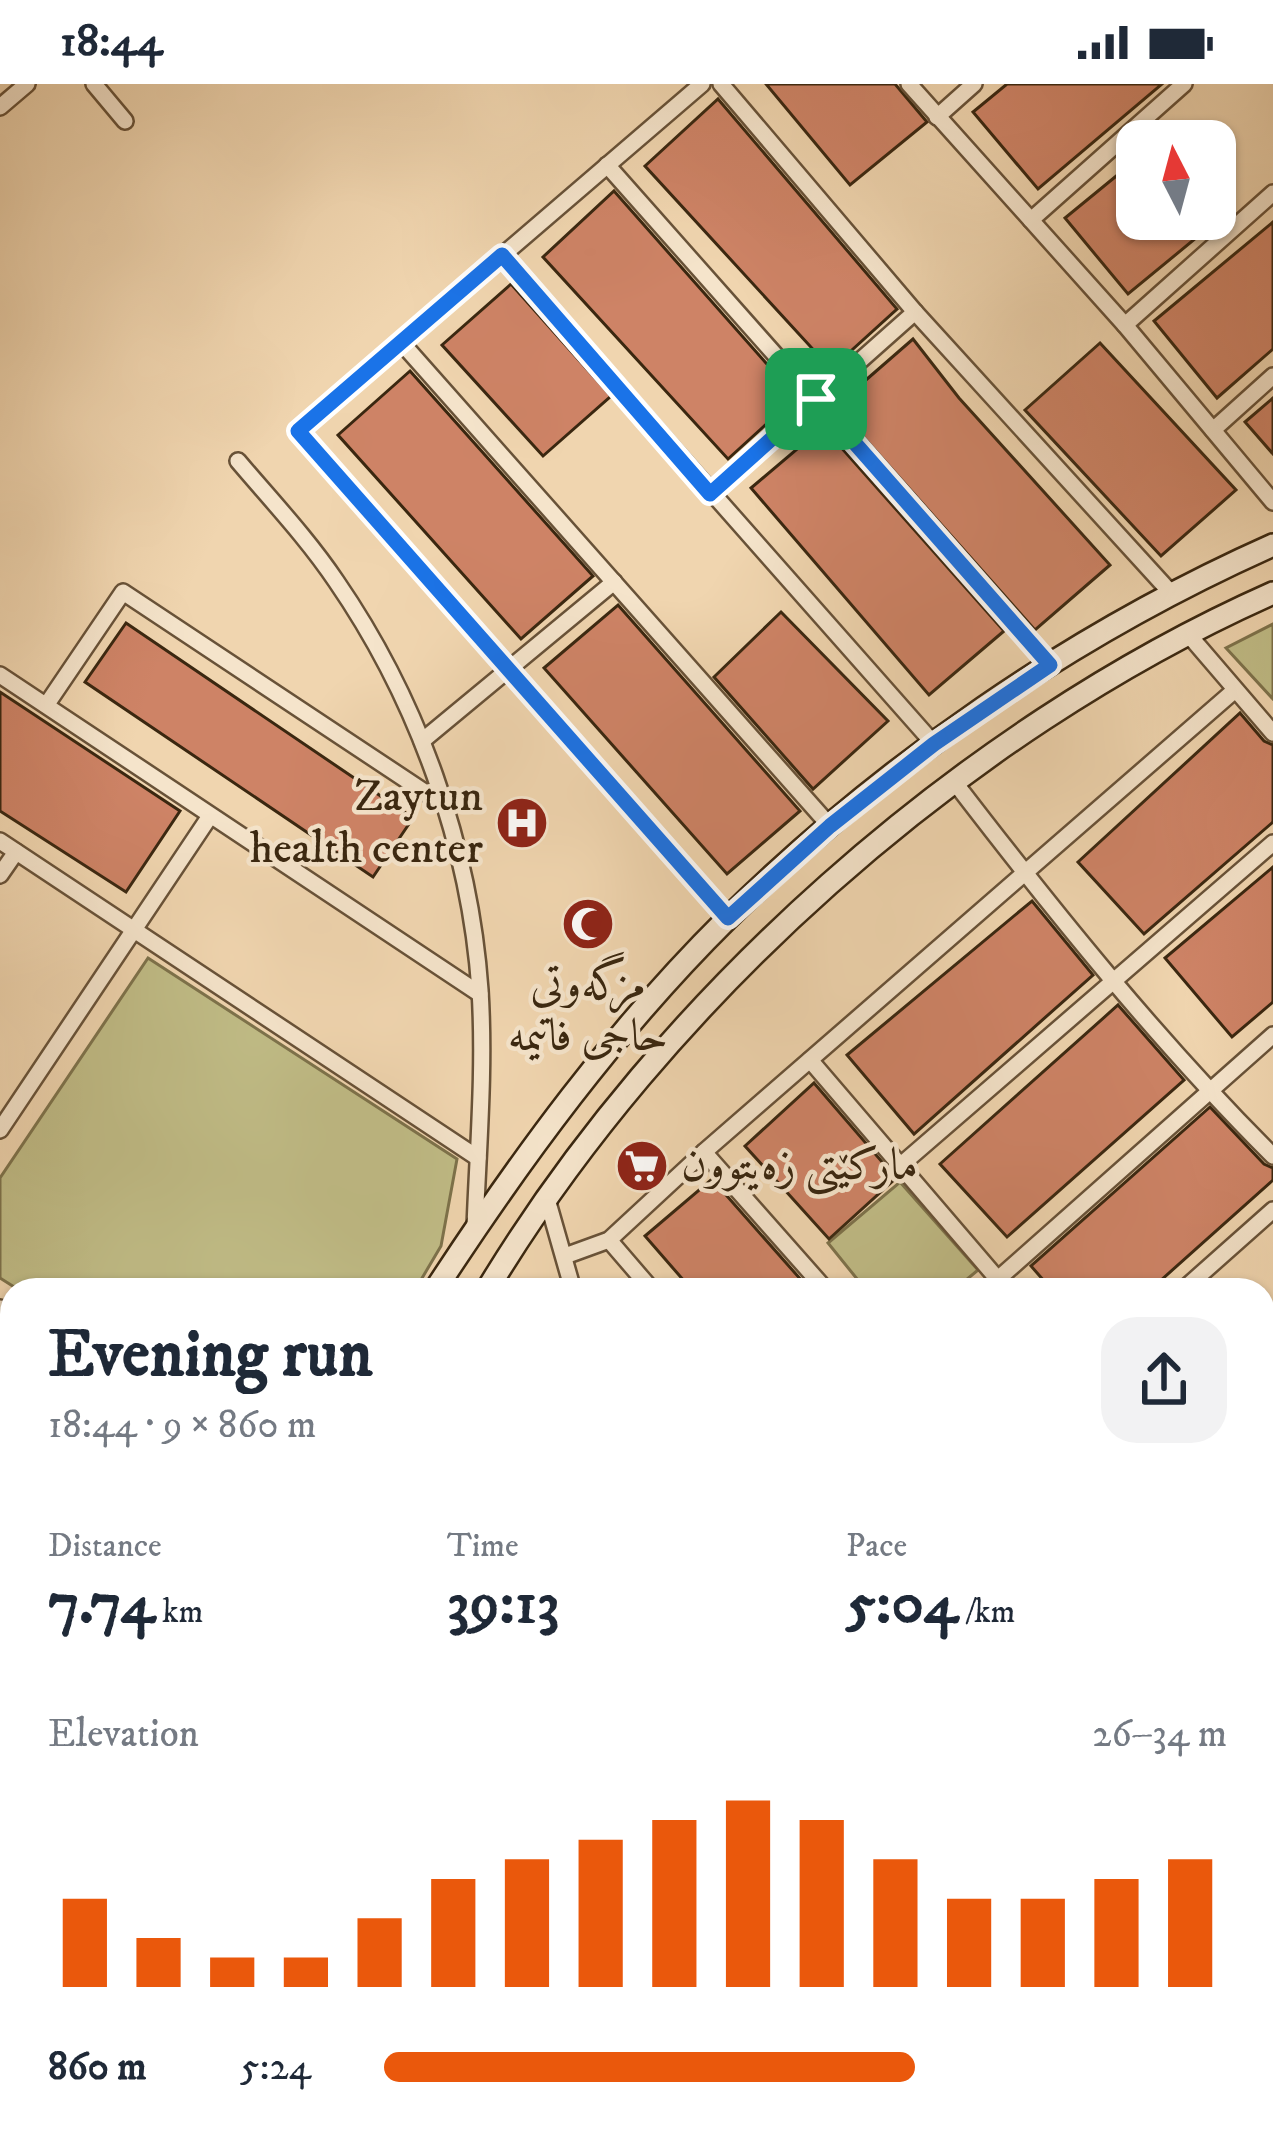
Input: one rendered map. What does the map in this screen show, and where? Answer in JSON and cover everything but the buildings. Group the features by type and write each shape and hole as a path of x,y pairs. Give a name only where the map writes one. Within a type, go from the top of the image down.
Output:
{"street":[{"path":"0,107 27,84"},
{"path":"94,84 125,121"},
{"path":"702,84 298,431 728,918"},
{"path":"721,84 915,312 1172,594"},
{"path":"909,84 1126,325 1273,502"},
{"path":"937,117 974,84"},
{"path":"1031,220 1184,84"},
{"path":"607,165 1050,665"},
{"path":"1126,325 1273,193"},
{"path":"502,255 934,744"},
{"path":"710,494 915,312"},
{"path":"400,342 830,826"},
{"path":"1213,430 1273,376"},
{"path":"238,461 336,580 373,640 422,741 444,805 459,856 480,994 475,1229"},
{"path":"443,1278 601,1059 728,918 830,826 934,744 1050,665 1172,594 1273,545"},
{"path":"422,741 614,581"},
{"path":"47,704 124,592 444,805"},
{"path":"495,1278 628,1091 722,987 808,904 956,784 1135,665 1273,593"},
{"path":"1111,628 1135,665"},
{"path":"1188,634 1273,733"},
{"path":"0,675 480,994"},
{"path":"565,1256 609,1240 1235,690"},
{"path":"956,784 1024,874 1209,1092 1273,1156"},
{"path":"0,1130 210,816"},
{"path":"0,841 478,1158"},
{"path":"901,1165 1273,843"},
{"path":"0,875 16,851"},
{"path":"1010,1278 1273,1035"},
{"path":"810,1060 996,1278"},
{"path":"704,1152 815,1278"},
{"path":"547,1199 570,1278"},
{"path":"1196,1278 1273,1210"},
{"path":"609,1240 642,1278"}],"shaded area":[{"path":"1273,624 1273,699 1226,648"},
{"path":"148,958 457,1159 441,1246 422,1278 0,1278 0,1178"},
{"path":"900,1182 978,1270 968,1278 856,1278 828,1243"}],"place":[{"name":"Zaytun health center","path":"522,823"},
{"name":"مزگەوتی حاجی فاتیمە","path":"588,924"},
{"name":"مارکێتی زەیتوون","path":"642,1166"}],"route":[{"path":"502,255 710,494 816,399 1050,665 934,744 830,826 728,918 298,431 502,255"}]}
